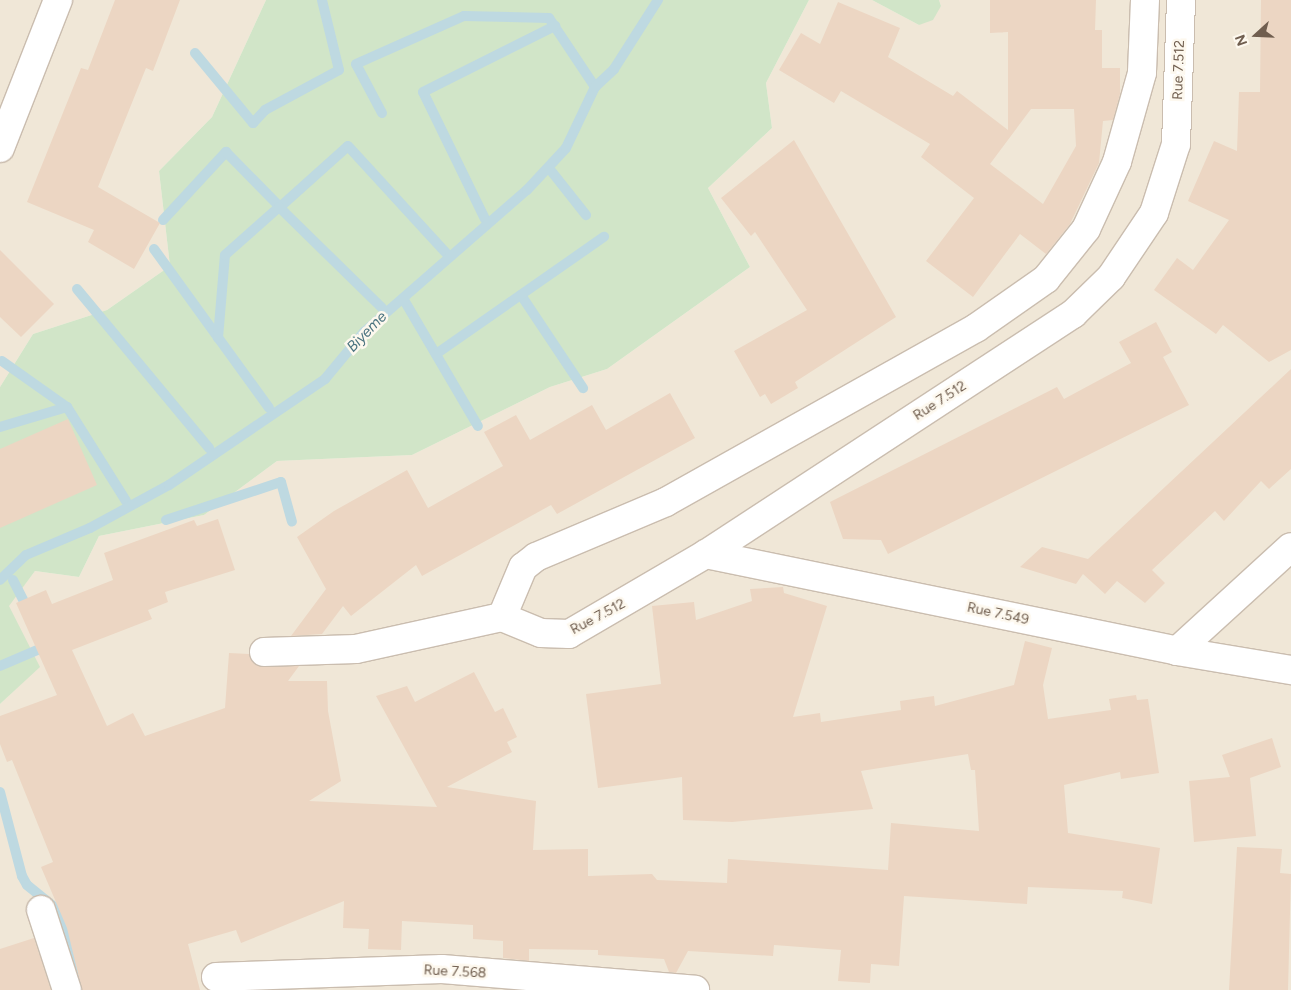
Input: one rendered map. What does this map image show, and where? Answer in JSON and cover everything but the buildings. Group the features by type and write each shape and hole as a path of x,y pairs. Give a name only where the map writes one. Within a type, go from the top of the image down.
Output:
{"street":[{"path":"0,148 58,0"},
{"path":"264,652 356,649 502,617 523,567 536,557 666,502 976,328 1046,279 1086,229 1118,162 1142,73 1145,0"},
{"name":"Rue 7.512","path":"502,617 540,633 569,634 706,554 1073,314 1111,277 1154,213 1176,144 1181,0"},
{"path":"1177,652 1291,547"},
{"name":"Rue 7.549","path":"706,554 1177,652 1291,670"},
{"path":"41,910 66,990"},
{"name":"Rue 7.568","path":"216,977 442,969 694,990"}],"shaded area":[{"path":"0,0 266,0 212,117 159,171 170,266 107,310 33,334 0,387"},
{"path":"809,0 872,0 919,25 941,6 939,0 1291,0 1291,990 0,990 0,704 39,667 8,606 35,571 79,577 99,536 204,515 277,461 412,455 550,387 607,369 750,267 708,188 772,128 766,83"}],"green space":[{"path":"266,0 809,0 766,83 772,128 708,188 750,267 607,369 550,387 412,455 277,461 204,515 99,536 79,577 35,571 9,606 40,667 0,704 0,387 33,334 107,310 170,266 159,171 212,117"},
{"path":"872,0 939,0 941,6 933,20 919,25"}],"waterway":[{"path":"195,53 253,123 265,110 339,70 322,0"},
{"name":"Biyeme","path":"0,580 26,555 90,528 169,485 325,379 364,332 527,190 566,148 595,87 614,69 658,0"},
{"path":"382,113 356,64 464,16 549,18 595,87"},
{"path":"485,219 423,92 555,26"},
{"path":"163,220 226,152 280,207 348,146 446,253"},
{"path":"552,172 586,215"},
{"path":"218,338 225,255 279,207 382,308"},
{"path":"436,354 604,237"},
{"path":"154,249 269,408"},
{"path":"77,289 209,448"},
{"path":"521,295 583,388"},
{"path":"404,300 478,426"},
{"path":"2,361 67,407 126,501"},
{"path":"0,427 67,407"},
{"path":"166,520 281,482 292,522"},
{"path":"13,580 29,612"},
{"path":"0,666 49,645"},
{"path":"0,792 22,876 27,885 57,909 83,990"}]}
